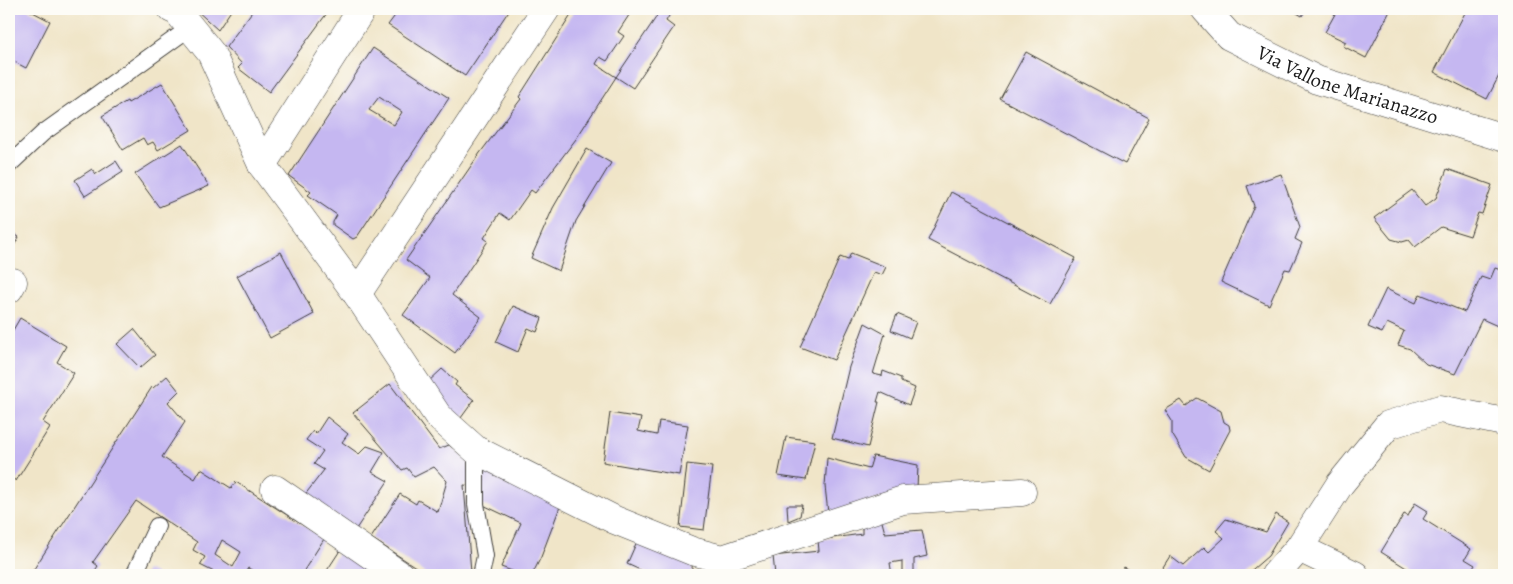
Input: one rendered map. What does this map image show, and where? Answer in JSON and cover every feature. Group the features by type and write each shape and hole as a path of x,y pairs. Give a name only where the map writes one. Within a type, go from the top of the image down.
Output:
{"street":[{"path":"262,165 362,9"},
{"path":"357,294 546,9"},
{"name":"Via Vallone Marianazzo","path":"1205,9 1229,36 1317,80 1504,138"},
{"path":"181,18 211,53 262,165 357,294 438,416 476,450 615,520 692,551 718,567 902,500 1022,492"},
{"path":"1275,575 1299,548 1340,484 1388,425 1440,409 1504,422"},
{"path":"275,488 400,575"},
{"path":"1299,548 1355,575"}],"lane":[{"path":"9,165 43,133 181,18"},
{"path":"476,450 476,504 485,556 481,575"},
{"path":"134,575 157,526"}],"building":[{"path":"9,9 27,9 50,21 26,68 9,59"},
{"path":"195,9 232,9 218,30"},
{"path":"254,9 330,9 269,92 238,68 242,64 226,47"},
{"path":"400,9 510,9 465,76 388,25"},
{"path":"575,9 633,9 618,32 624,36 607,61 600,57 596,64 616,77 576,139 535,193 531,190 510,220 500,213 484,238 488,241 452,295 481,317 455,353 403,315 430,278 406,260 480,153 521,99 519,97"},
{"path":"647,9 673,9 666,21 674,27 633,88 616,77 657,16"},
{"path":"1290,9 1306,9 1302,16"},
{"path":"1334,9 1391,9 1366,58 1343,46 1346,42 1325,32 1335,14 1332,12"},
{"path":"1467,9 1504,9 1504,66 1487,99 1434,72"},
{"path":"373,48 449,98 357,237 353,239 333,225 337,215 308,195 311,192 289,176","holes":["379,97 402,112 394,125 369,110"]},
{"path":"1026,52 1149,118 1125,164 1000,99"},
{"path":"162,83 191,130 158,150 153,142 147,145 143,138 123,150 102,116"},
{"path":"182,144 209,186 159,207 135,174"},
{"path":"587,149 611,163 576,221 559,271 531,258 553,208"},
{"path":"116,161 123,172 85,196 75,180 92,169 96,174"},
{"path":"1447,169 1492,185 1482,214 1478,213 1470,236 1441,227 1415,247 1409,240 1402,242 1391,239 1374,218 1412,190 1425,206 1436,198"},
{"path":"1281,174 1300,227 1295,239 1302,243 1290,270 1285,269 1269,305 1221,282 1254,206 1247,186"},
{"path":"951,192 1076,258 1050,304 928,240"},
{"path":"9,231 19,237 9,254"},
{"path":"281,252 314,314 270,338 237,276"},
{"path":"851,253 886,267 882,275 874,272 834,360 800,347 840,257 848,260"},
{"path":"1495,268 1504,271 1504,321 1502,328 1482,319 1455,374 1426,364 1410,349 1398,345 1404,331 1387,323 1382,333 1368,327 1386,289 1416,303 1420,294 1465,312 1481,277 1490,280"},
{"path":"513,306 542,318 537,332 528,328 518,352 496,342"},
{"path":"897,314 916,322 910,338 891,330"},
{"path":"20,318 66,346 57,362 74,373 43,422 50,427 16,481 9,476 9,337"},
{"path":"865,323 885,334 873,374 882,376 883,371 901,378 901,382 915,388 909,405 880,392 868,447 832,438 849,367"},
{"path":"134,329 155,355 140,368 117,344"},
{"path":"442,369 457,382 455,385 474,400 458,422 427,383"},
{"path":"167,376 179,391 168,402 185,422 162,457 195,479 201,469 231,488 236,482 324,539 301,575 261,575 248,568 244,575 220,575 200,565 205,557 193,550 197,542 136,501 93,562 98,566 92,575 30,575 153,388","holes":["222,540 241,552 233,567 215,555"]},
{"path":"390,384 439,449 449,445 471,462 473,486 464,485 471,572 469,575 428,575 371,538 400,494 416,504 418,500 438,512 447,481 434,467 414,477 407,468 402,470 353,413"},
{"path":"1197,398 1221,411 1224,422 1229,425 1230,430 1209,470 1186,457 1172,434 1172,421 1165,410 1181,400 1186,406"},
{"path":"610,413 641,418 638,431 657,435 659,421 688,425 679,475 603,462"},
{"path":"327,417 348,434 342,442 359,454 367,446 384,452 372,472 388,481 356,529 304,496 324,470 314,464 323,451 306,440 313,431 316,434"},
{"path":"786,437 815,441 806,480 778,476"},
{"path":"873,456 918,465 917,489 828,513 825,486 827,458 869,469"},
{"path":"687,464 712,467 704,530 680,527"},
{"path":"480,466 561,504 541,557 532,575 523,575 501,567 521,523 479,503"},
{"path":"1415,503 1428,511 1423,519 1471,549 1465,559 1475,565 1469,575 1408,575 1411,571 1381,552 1404,514 1408,516"},
{"path":"787,505 802,505 800,516 788,521"},
{"path":"1276,514 1288,522 1268,556 1246,575 1158,575 1170,556 1183,566 1204,547 1209,552 1224,538 1216,531 1226,519 1266,532"},
{"path":"881,518 885,533 922,530 927,556 914,559 914,575 902,575 902,561 890,563 892,575 775,575 773,556 819,551 818,540 862,534 862,521"},
{"path":"638,539 693,561 691,575 651,575 627,564"},
{"path":"341,549 380,575 324,575"},
{"path":"1124,567 1136,575 1119,575"},
{"path":"147,570 158,575 144,575"}]}
